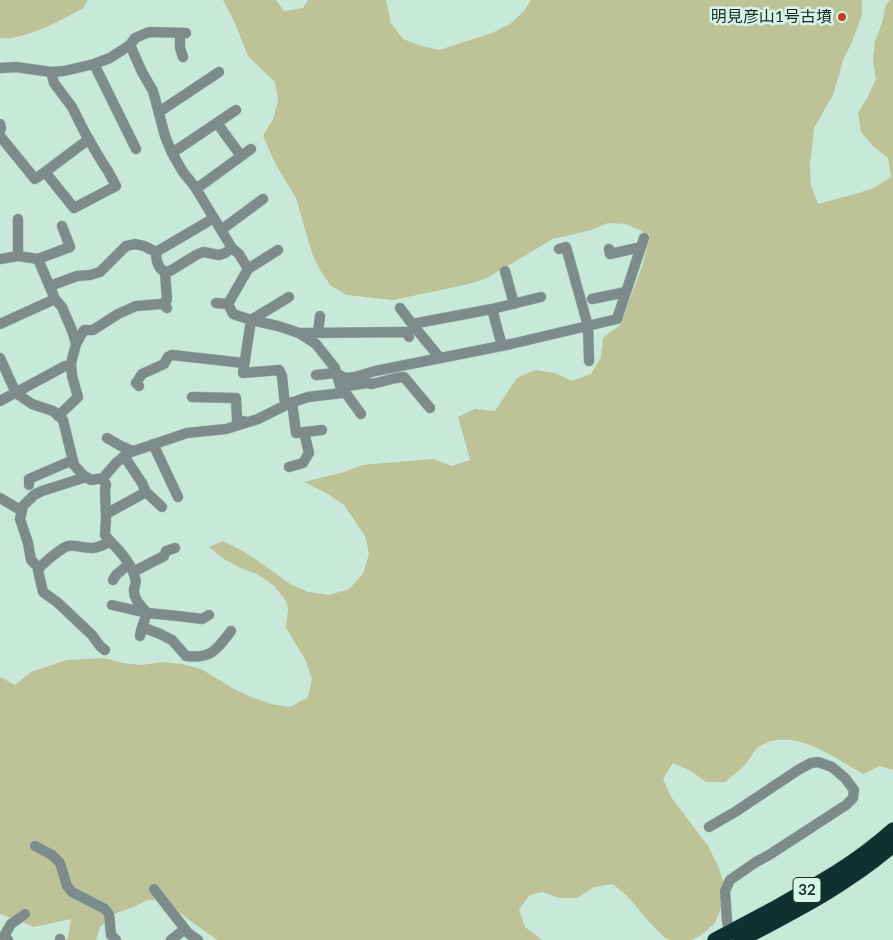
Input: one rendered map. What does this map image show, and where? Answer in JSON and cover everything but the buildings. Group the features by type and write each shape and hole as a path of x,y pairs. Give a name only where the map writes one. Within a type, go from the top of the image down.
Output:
{"highway":[{"name":"32","path":"729,938 854,861 893,830"},
{"name":"32","path":"729,938 830,891 871,863 893,845"}],"street":[{"path":"0,68 16,66 51,72 94,64 110,58 130,46 135,38 149,32 183,33 180,48 183,57"},
{"path":"130,46 153,91 165,136 172,153 232,248 239,254 248,269"},
{"path":"94,64 136,149"},
{"path":"45,172 74,208 116,186 72,107 54,83 51,72"},
{"path":"158,112 219,72"},
{"path":"172,153 236,110"},
{"path":"217,123 241,156"},
{"path":"0,124 0,132"},
{"path":"0,136 35,179 89,139"},
{"path":"196,189 251,149"},
{"path":"221,230 263,199"},
{"path":"156,252 214,218"},
{"path":"18,219 18,256"},
{"path":"0,259 18,256 38,259 70,247 62,226"},
{"path":"316,375 341,375 440,358 502,346 617,319 642,242 610,254 609,249"},
{"path":"50,286 77,276 90,276 100,272 126,246 135,244 156,252"},
{"path":"559,249 566,247 588,326 589,362"},
{"path":"165,272 203,252 219,255 232,248"},
{"path":"228,304 248,269 278,250"},
{"path":"58,416 78,397 72,376 71,363 76,344 84,330 93,330 118,314 136,306 165,306 167,300 165,272 158,266 156,252"},
{"path":"38,259 55,299 62,307 76,344"},
{"path":"505,271 514,304"},
{"path":"592,299 626,292"},
{"path":"289,297 251,320 243,373 279,370 296,433 322,430"},
{"path":"412,324 492,309 541,297"},
{"path":"0,324 55,299"},
{"path":"216,304 228,304"},
{"path":"228,304 233,314 299,333 316,344 336,368 347,386 372,384"},
{"path":"400,308 440,358"},
{"path":"492,309 502,346"},
{"path":"318,333 320,316"},
{"path":"299,333 407,332 409,337"},
{"path":"140,386 136,383 142,374 164,364 168,357 172,355 244,363"},
{"path":"0,358 16,393 32,404 53,411 63,420 74,465 83,475 91,480 103,478 129,454 153,444 187,433 226,429 258,419 288,404 308,397 343,393 396,378 404,377 430,408"},
{"path":"0,401 65,366"},
{"path":"341,375 343,393 360,414"},
{"path":"192,397 236,398 237,420 248,422"},
{"path":"289,467 304,463 309,453 304,432"},
{"path":"108,438 121,446 129,454 146,492 162,507"},
{"path":"153,444 178,497"},
{"path":"29,485 29,479 73,460"},
{"path":"39,568 31,560 28,543 20,519 24,506 34,495 42,491 86,477"},
{"path":"103,478 106,485 105,535 119,550 131,568 136,580 134,596 147,613"},
{"path":"106,514 146,492"},
{"path":"0,498 22,510"},
{"path":"105,650 57,602 43,592 38,570 43,563 67,546 91,548 110,542"},
{"path":"113,580 116,575 164,556 166,551 175,548"},
{"path":"112,605 147,613 202,620 209,615"},
{"path":"147,613 141,632 160,634 172,640 186,656 208,655 215,651 231,631"},
{"path":"709,827 811,763 818,762 832,767 845,778 854,790 853,798 846,805 730,880 725,890 729,938"},
{"path":"35,846 52,855 60,863 67,886 72,892 105,908 109,914 111,935 116,940"},
{"path":"154,889 188,933 198,940"},
{"path":"8,940 4,936 11,924 25,914"},
{"path":"171,940 185,929"}],"green space":[{"path":"0,0 88,0 82,9 58,22 18,37 0,38"},
{"path":"223,0 276,0 284,11 303,8 308,0 386,0 391,23 403,39 439,50 492,33 510,24 524,11 531,0 862,0 862,15 844,58 833,95 814,128 810,165 811,185 818,204 874,188 891,177 888,158 873,146 861,132 858,113 876,79 873,60 875,41 886,5 890,0 893,0 893,770 880,766 863,774 813,746 786,740 773,741 760,746 743,767 725,782 706,782 691,771 673,763 663,779 671,797 708,846 719,868 724,886 722,905 715,923 701,935 691,940 671,940 665,938 627,896 613,884 594,887 577,898 559,898 542,892 530,895 519,909 525,927 542,940 217,940 180,913 167,899 148,900 114,914 100,927 96,940 65,940 68,938 71,919 34,927 0,914 0,677 15,685 31,672 67,660 104,658 122,663 142,665 162,662 182,664 201,669 234,689 271,704 290,707 308,697 312,679 306,661 286,628 288,609 286,601 274,586 259,575 224,559 209,547 223,541 257,560 290,584 308,592 329,595 349,589 363,574 369,554 365,536 344,505 328,494 304,482 344,472 362,465 433,459 452,466 470,460 458,417 475,409 495,411 517,378 535,370 555,373 572,381 591,374 601,357 603,338 620,325 642,267 650,235 626,224 608,223 591,230 553,239 487,278 469,284 393,300 347,295 331,286 320,270 312,253 296,198 276,165 263,136 273,119 278,101 275,82 248,56"}],"place":[{"name":"明見彦山1号古墳","path":"842,17"}]}
